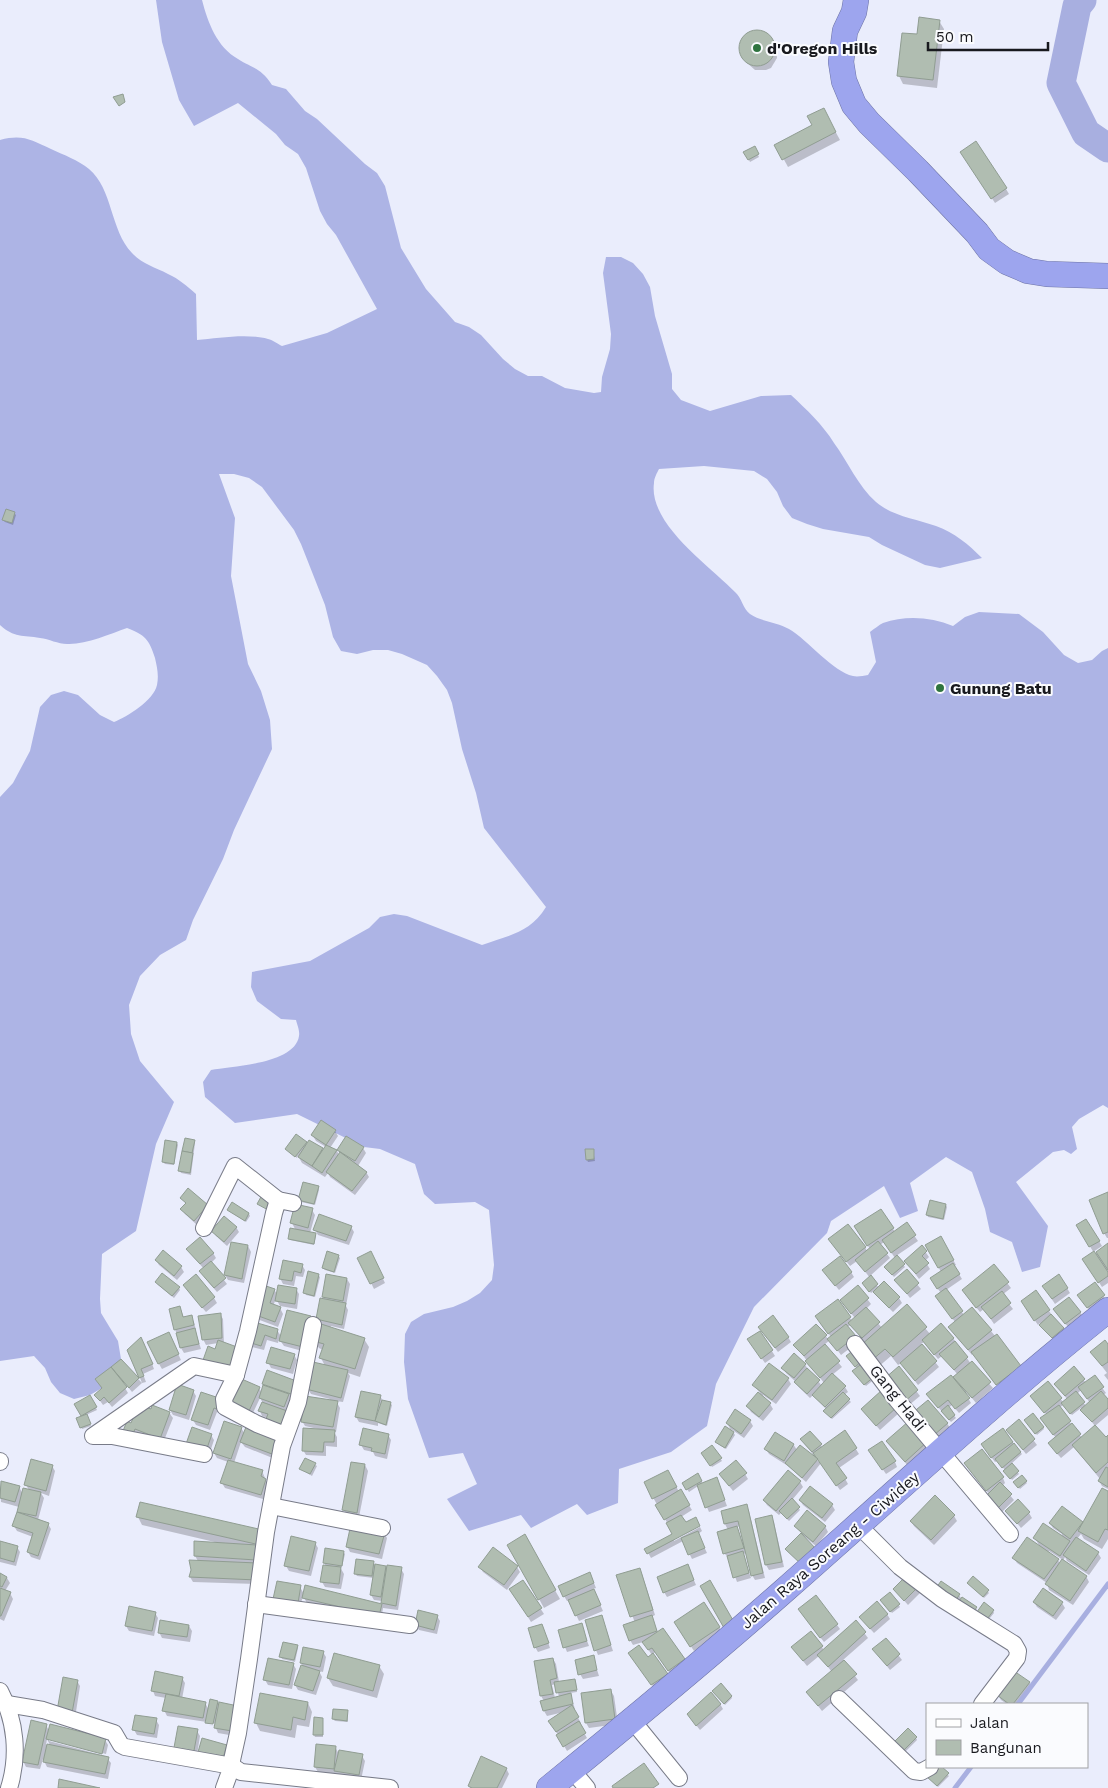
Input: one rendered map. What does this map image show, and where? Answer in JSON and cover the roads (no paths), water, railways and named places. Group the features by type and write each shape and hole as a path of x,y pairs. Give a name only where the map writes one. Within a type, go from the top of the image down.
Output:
{"highway":[{"path":"856,0 854,12 845,31 841,62 844,81 854,105 868,123 918,170 977,233 989,249 1007,262 1028,271 1047,274 1108,276"},
{"name":"Jalan Raya Soreang - Ciwidey","path":"550,1788 580,1779 632,1720 777,1597 1022,1381 1108,1310"}],"street":[{"path":"204,1228 235,1166 286,1202 274,1213 248,1332 236,1375 224,1399 225,1407 257,1424 285,1435"},
{"path":"224,1788 232,1766 238,1733 271,1506 285,1435 298,1402 313,1325"},
{"name":"Gang Hadi","path":"855,1344 897,1400 1010,1534"},
{"path":"204,1454 112,1436 93,1436 194,1366 236,1375"},
{"path":"271,1506 382,1528"},
{"path":"858,1526 900,1568 942,1599 1014,1644 1018,1651 1017,1658 983,1703"},
{"path":"256,1604 410,1625"},
{"path":"4,1698 114,1733 121,1745 126,1747 232,1766 241,1772 390,1788"},
{"path":"4,1698 16,1740 13,1777 9,1788"},
{"path":"839,1699 914,1771 920,1772 928,1768"},
{"path":"632,1720 679,1778"}],"waterway":[{"path":"1082,0 1077,6 1061,83 1086,133 1108,148"},
{"path":"1019,1703 1108,1584"},
{"path":"955,1788 970,1768"}],"place":[{"name":"d'Oregon Hills","path":"757,48"},
{"name":"Gunung Batu","path":"940,688"}]}
